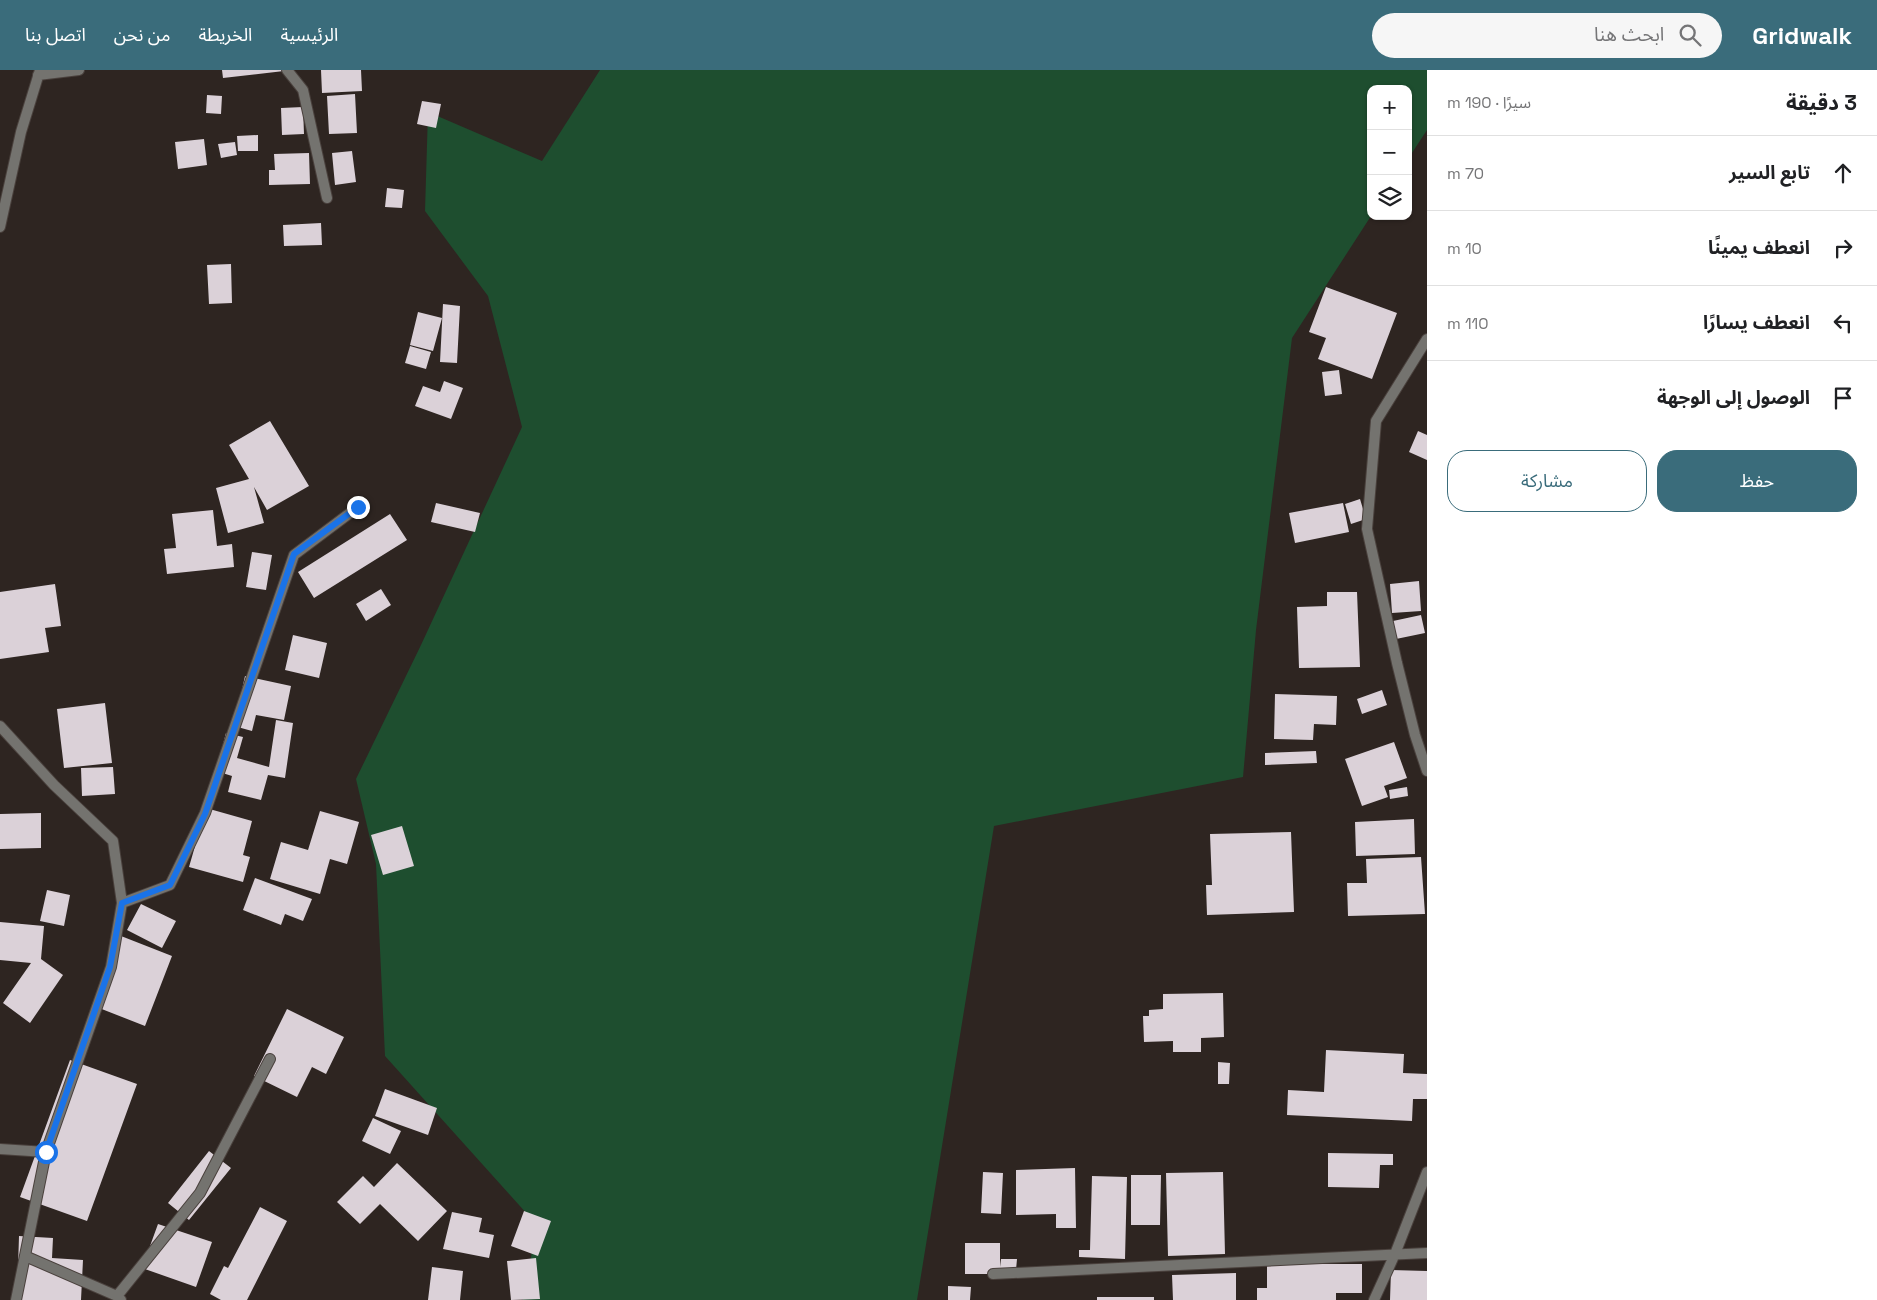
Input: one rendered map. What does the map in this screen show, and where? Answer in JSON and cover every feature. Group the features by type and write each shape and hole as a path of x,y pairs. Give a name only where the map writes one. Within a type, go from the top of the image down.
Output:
{"street":[{"path":"0,227 21,132 39,73 79,70"},
{"path":"287,70 303,90 327,198"},
{"path":"1427,339 1376,420 1368,529 1397,663 1427,772"},
{"path":"122,903 170,885 205,814 294,554 358,507"},
{"path":"0,726 54,785 113,841 122,903 110,967 46,1152 16,1300"},
{"path":"25,1256 119,1298 200,1193 270,1059"},
{"path":"0,1149 46,1152"},
{"path":"1374,1300 1395,1254 1427,1172"},
{"path":"993,1274 1427,1253"}],"green space":[{"path":"600,70 1427,70 1427,130 1412,153 1412,85 1367,85 1368,220 1292,338 1256,630 1243,777 994,826 917,1300 523,1300 537,1225 385,1056 376,864 356,779 421,645 522,427 488,296 425,211 428,112 542,161"}],"building":[{"path":"222,70 284,70 284,71 223,78"},
{"path":"321,70 361,70 362,91 322,93"},
{"path":"355,94 357,133 329,134 327,96"},
{"path":"207,95 222,96 221,114 206,113"},
{"path":"422,101 441,104 436,128 417,124"},
{"path":"303,107 304,134 282,135 281,108"},
{"path":"258,135 258,151 238,151 237,136"},
{"path":"204,139 207,165 178,169 175,142"},
{"path":"235,142 237,155 221,158 218,144"},
{"path":"352,151 356,182 335,185 332,153"},
{"path":"309,153 310,184 269,185 269,170 275,170 274,154"},
{"path":"387,188 404,190 402,208 385,207"},
{"path":"321,223 322,245 284,246 283,225"},
{"path":"231,264 232,303 209,304 207,265"},
{"path":"1326,287 1397,313 1372,379 1318,359 1326,338 1309,332"},
{"path":"443,304 460,306 457,363 440,362"},
{"path":"418,312 442,318 433,351 410,345"},
{"path":"410,346 431,352 426,369 405,363"},
{"path":"1339,370 1342,394 1325,396 1322,372"},
{"path":"444,381 463,388 451,419 415,406 423,386 440,392"},
{"path":"270,421 309,486 267,510 254,487 264,523 228,533 216,488 249,479 229,445"},
{"path":"1418,431 1427,435 1427,460 1409,452"},
{"path":"1360,499 1366,519 1351,524 1345,504"},
{"path":"436,503 480,513 475,532 431,522"},
{"path":"1343,503 1349,532 1295,543 1289,513"},
{"path":"213,510 217,546 232,544 234,567 167,574 164,549 176,548 172,514"},
{"path":"390,514 407,540 314,598 298,572"},
{"path":"252,552 272,555 266,590 246,587"},
{"path":"1419,581 1421,611 1392,613 1390,584"},
{"path":"55,584 61,626 45,628 49,652 0,659 0,592"},
{"path":"381,589 391,605 366,621 356,604"},
{"path":"1327,592 1357,592 1360,667 1299,668 1297,607 1327,606"},
{"path":"1421,615 1425,633 1396,639 1393,621"},
{"path":"293,635 327,643 319,678 285,670"},
{"path":"245,676 291,686 284,720 256,715 252,731 234,726"},
{"path":"1382,690 1387,705 1362,714 1357,699"},
{"path":"1275,694 1337,696 1336,725 1314,724 1313,740 1274,739"},
{"path":"105,703 112,763 64,768 57,709"},
{"path":"276,720 293,723 285,778 268,775 261,800 228,792 232,776 216,771 226,733 243,737 237,758 269,767"},
{"path":"1394,742 1407,778 1384,786 1388,797 1362,806 1345,759"},
{"path":"1316,751 1317,763 1265,765 1265,753"},
{"path":"113,767 115,794 82,796 81,768"},
{"path":"1407,787 1408,796 1390,799 1389,790"},
{"path":"206,808 252,821 243,855 250,857 243,882 189,867"},
{"path":"320,811 359,822 347,864 330,859 320,894 270,879 281,842 308,850"},
{"path":"41,813 41,848 0,849 0,814"},
{"path":"1414,819 1415,854 1356,856 1355,822"},
{"path":"402,826 414,866 383,875 371,835"},
{"path":"1291,832 1294,912 1207,915 1206,885 1212,885 1210,834"},
{"path":"1421,857 1425,914 1348,916 1347,883 1367,883 1366,859"},
{"path":"255,878 312,899 303,921 285,914 281,925 243,910"},
{"path":"47,890 70,895 64,926 40,921"},
{"path":"141,904 176,921 162,948 127,930"},
{"path":"0,922 44,926 41,959 63,975 30,1023 3,1003 31,963 0,960"},
{"path":"121,936 172,956 145,1026 94,1006"},
{"path":"1223,993 1224,1037 1201,1038 1201,1052 1173,1052 1173,1041 1144,1042 1143,1016 1149,1016 1149,1010 1163,1009 1163,994"},
{"path":"287,1009 344,1037 326,1074 312,1067 297,1097 254,1076"},
{"path":"1326,1050 1404,1054 1403,1073 1427,1074 1427,1099 1413,1099 1412,1121 1287,1115 1288,1090 1324,1092"},
{"path":"70,1060 137,1084 87,1221 20,1197"},
{"path":"1218,1062 1230,1063 1229,1084 1218,1084"},
{"path":"385,1089 437,1108 428,1135 375,1116"},
{"path":"373,1118 401,1131 390,1154 362,1141"},
{"path":"209,1151 231,1168 189,1220 168,1203"},
{"path":"1328,1153 1393,1154 1393,1165 1380,1165 1379,1188 1328,1187"},
{"path":"397,1163 447,1211 418,1241 380,1204 360,1224 337,1202 363,1176 374,1187"},
{"path":"1075,1168 1076,1228 1056,1228 1056,1214 1016,1215 1016,1170"},
{"path":"983,1172 1003,1173 1001,1214 981,1213"},
{"path":"1223,1172 1225,1254 1168,1256 1166,1173"},
{"path":"1131,1175 1161,1175 1160,1225 1131,1225"},
{"path":"1092,1176 1127,1177 1125,1259 1079,1257 1079,1250 1090,1250"},
{"path":"260,1207 287,1221 247,1300 221,1300 210,1294 224,1266 228,1268"},
{"path":"524,1211 551,1221 538,1256 511,1246"},
{"path":"452,1212 482,1218 479,1232 494,1235 489,1258 443,1249"},
{"path":"158,1224 212,1242 196,1287 142,1268"},
{"path":"19,1236 53,1238 52,1258 83,1260 81,1300 17,1300"},
{"path":"965,1243 1000,1243 1000,1267 1001,1259 1017,1259 1016,1270 1000,1274 965,1274"},
{"path":"536,1258 540,1299 511,1300 507,1261"},
{"path":"1267,1264 1362,1264 1362,1293 1336,1293 1336,1300 1257,1300 1257,1288 1267,1288"},
{"path":"432,1267 463,1271 460,1300 428,1300"},
{"path":"1391,1270 1427,1271 1427,1300 1390,1300"},
{"path":"1236,1273 1236,1300 1173,1300 1172,1275"},
{"path":"948,1286 971,1287 970,1300 948,1300"},
{"path":"1097,1297 1154,1297 1154,1300 1097,1300"}],"route":[{"path":"46,1152 110,967 122,903 170,885 205,814 294,554 358,507"}]}
